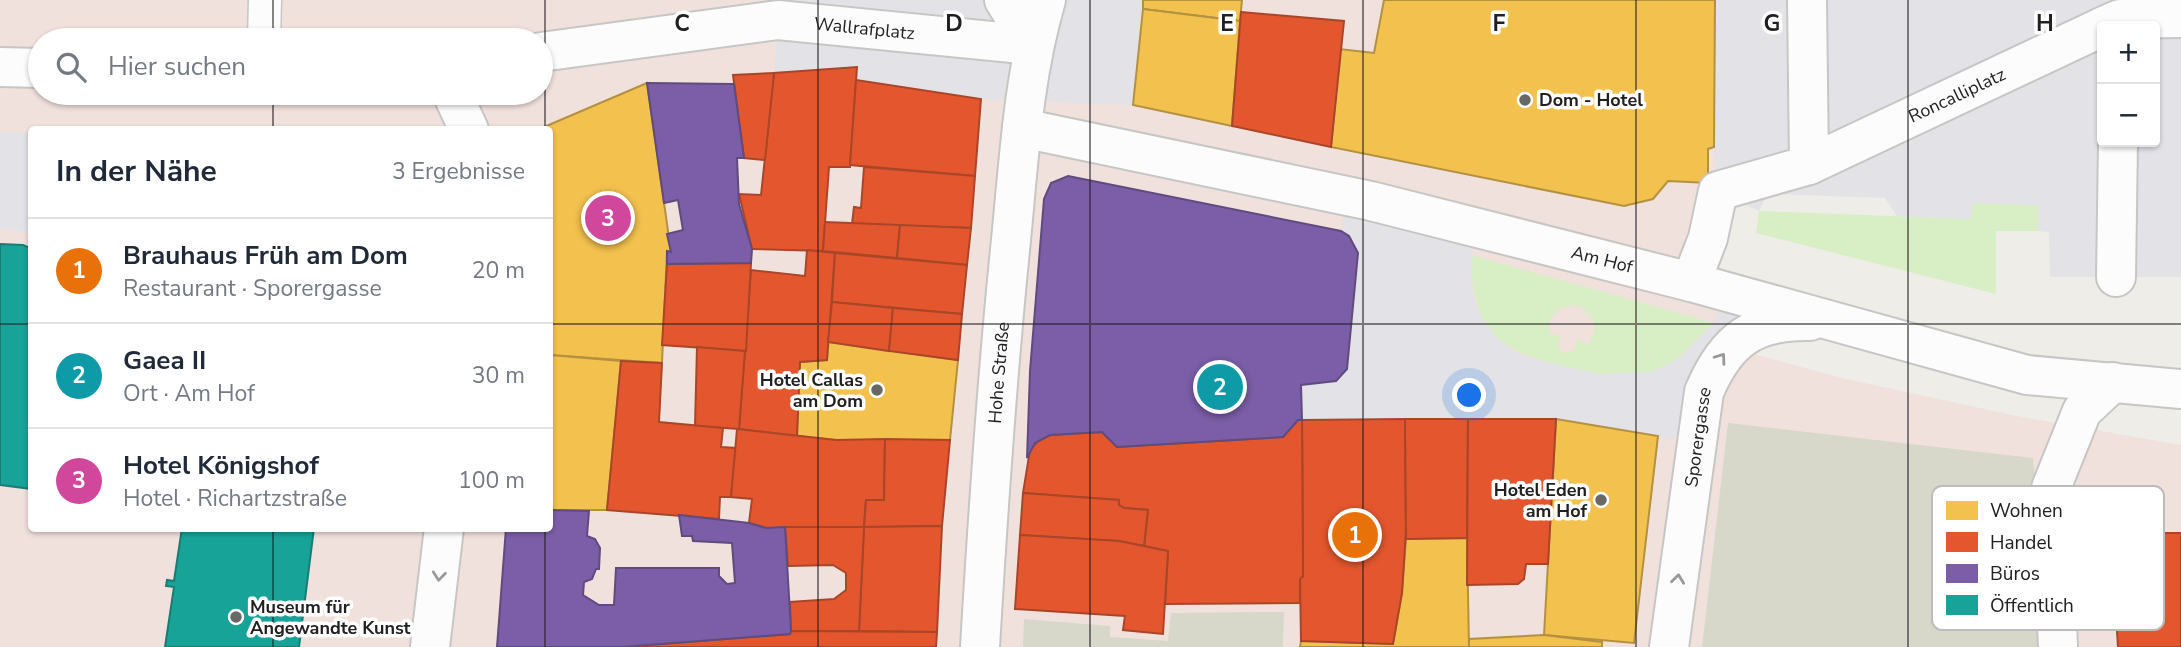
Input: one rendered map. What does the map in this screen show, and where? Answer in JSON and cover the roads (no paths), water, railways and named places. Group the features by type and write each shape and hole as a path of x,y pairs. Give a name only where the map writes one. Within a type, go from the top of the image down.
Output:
{"street":[{"path":"1004,0 1032,45"},
{"path":"1023,114 1032,45 1046,0"},
{"path":"1807,0 1810,165"},
{"name":"Roncalliplatz","path":"1691,282 1708,238 1718,191 1810,165 2113,20 2181,18"},
{"name":"Wallrafplatz","path":"553,50 778,20 1032,45"},
{"path":"0,67 28,68"},
{"path":"458,105 467,126"},
{"name":"Am Hof","path":"1023,114 1691,282 2027,375 2181,389"},
{"name":"Hohe Straße","path":"980,647 993,420 1023,114"},
{"path":"2116,277 2118,147"},
{"name":"Sporergasse","path":"1669,647 1696,438 1704,392 1715,367 1728,349 1749,332 1782,321 1837,322"},
{"path":"2052,486 2082,411 2113,382"},
{"path":"430,647 444,532"}],"lane":[{"path":"264,28 265,0"}],"place":[{"name":"Dom - Hotel","path":"1525,100"},
{"name":"Hotel Königshof","path":"608,218"},
{"name":"Gaea II","path":"1220,387"},
{"name":"Hotel Callas am Dom","path":"877,390"},
{"name":"Hotel Eden am Hof","path":"1601,500"},
{"name":"Brauhaus Früh am Dom","path":"1355,535"},
{"name":"Museum für Angewandte Kunst","path":"236,617"}]}
